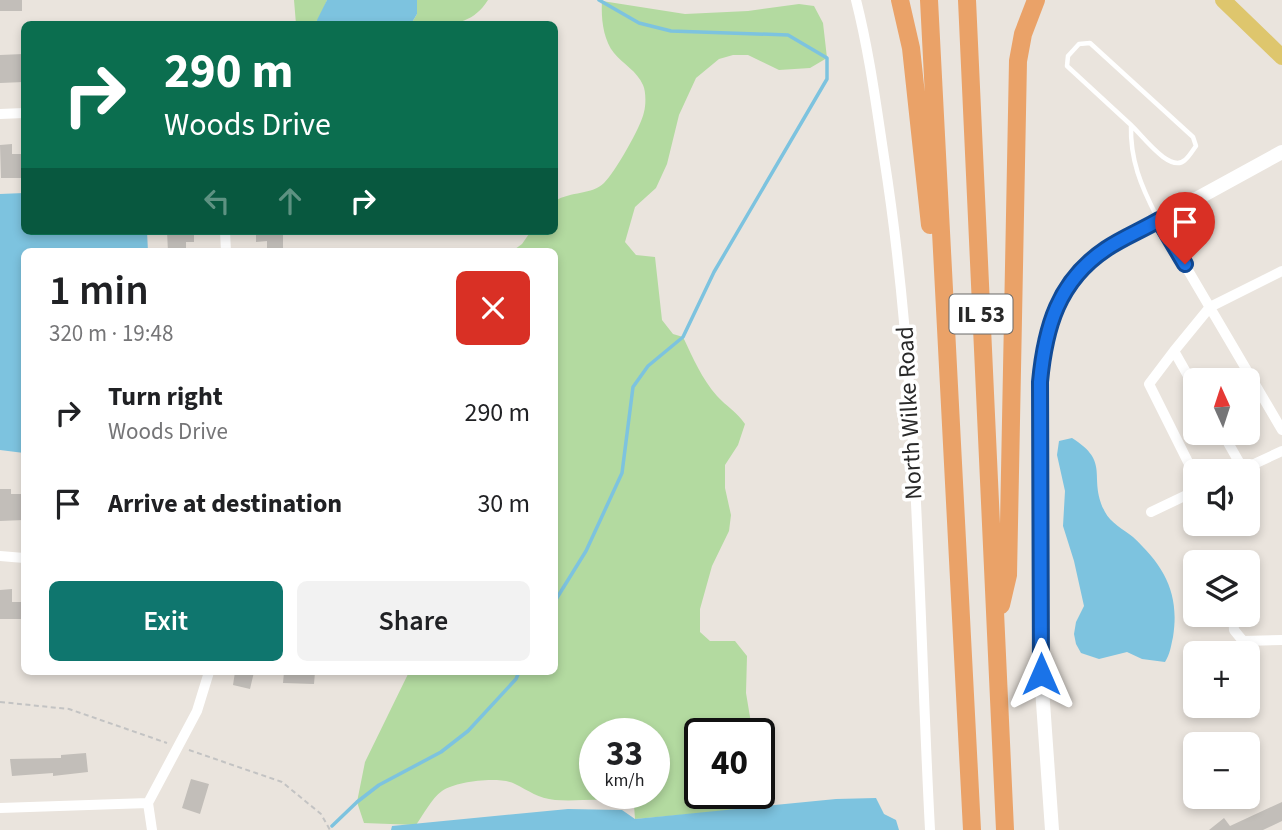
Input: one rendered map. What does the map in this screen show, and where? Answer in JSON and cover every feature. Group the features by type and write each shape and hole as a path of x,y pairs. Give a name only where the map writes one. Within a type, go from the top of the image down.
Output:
{"highway":[{"path":"900,0 911,48 951,423"},
{"name":"IL 53","path":"929,0 972,830"},
{"name":"IL 53","path":"967,0 1005,830"},
{"path":"996,629 1008,575 1018,61 1023,33 1036,0"}],"main road":[{"path":"1223,0 1282,57"}],"street":[{"name":"North Wilke Road","path":"856,0 865,39 891,206 907,351 930,830"},
{"path":"0,114 21,113"},
{"path":"1052,830 1041,674 1040,382 1044,344 1062,294 1079,271 1105,249 1282,152"},
{"path":"1159,220 1282,430"},
{"path":"1186,459 1149,384 1210,307 1282,271"},
{"path":"1174,351 1184,368"},
{"path":"1260,461 1282,451"},
{"path":"1151,512 1183,497"},
{"path":"0,556 21,558"},
{"path":"1234,627 1243,641 1282,640"},
{"path":"152,830 148,803 197,711 208,675"},
{"path":"0,808 148,803"}],"lane":[{"path":"1131,125 1167,161 1176,164 1184,162 1196,146 1193,137 1090,43 1079,44 1068,56 1067,66 1131,125 1132,158 1138,178 1159,220"}],"green space":[{"path":"294,0 327,0 319,21 296,21"},
{"path":"417,0 488,0 481,10 463,21 413,21 417,14"},
{"path":"602,1 685,14 748,11 799,4 814,6 823,23 827,58 810,68 779,70 748,55 733,55 719,59 696,78 679,115 667,164 656,188 635,207 625,242 636,255 655,257 662,320 673,334 683,337 712,389 745,424 738,445 725,465 725,488 731,515 729,531 712,566 700,609 700,632 710,641 735,641 747,656 746,693 750,718 684,718 684,809 748,809 635,819 634,809 670,809 670,718 579,718 579,800 549,799 499,780 478,781 442,791 416,825 364,823 357,802 365,762 408,675 558,675 558,248 516,248 528,235 558,235 558,200 594,189 604,183 627,149 642,119 645,106 644,88 607,41"}],"water":[{"path":"327,0 417,0 417,14 413,21 317,20"},
{"path":"21,193 21,235 147,235 148,248 21,248 21,453 0,450 0,194"},
{"path":"1072,438 1092,455 1097,471 1100,500 1107,516 1144,548 1167,581 1172,594 1175,621 1171,647 1165,662 1142,659 1127,652 1099,659 1081,653 1076,644 1076,622 1084,606 1063,526 1065,491 1057,455 1059,441"},
{"path":"876,798 884,814 896,820 899,830 391,830 392,826 568,809 622,810 635,819 736,809 775,809 775,805"}],"building":[{"path":"0,0 22,0 22,11 0,11"},
{"path":"21,54 21,82 0,83 0,55"},
{"path":"12,144 12,154 21,154 21,178 1,178 0,145"},
{"path":"167,235 194,235 194,242 186,242 186,248 168,248"},
{"path":"256,235 283,235 283,248 267,248 267,241 256,242"},
{"path":"0,489 11,489 11,494 21,494 21,520 0,521"},
{"path":"12,589 12,602 21,602 21,619 0,619 0,590"},
{"path":"235,675 253,675 250,689 233,685"},
{"path":"284,675 315,675 314,684 283,683"},
{"path":"86,753 88,772 53,776 53,773 12,776 10,759 61,758 61,755"},
{"path":"191,779 209,784 200,814 182,808"},
{"path":"1282,802 1282,821 1263,830 1209,830 1224,818 1230,826"}],"waterway":[{"path":"558,596 586,551 622,473 633,387 648,366 683,337 714,272 827,79 827,58 788,35 671,31 639,23 599,0"},
{"path":"332,826 379,785 441,752 468,731 518,675"}],"route":[{"path":"1041,674 1040,382 1044,344 1062,294 1079,271 1105,249 1159,220 1185,264"}]}
